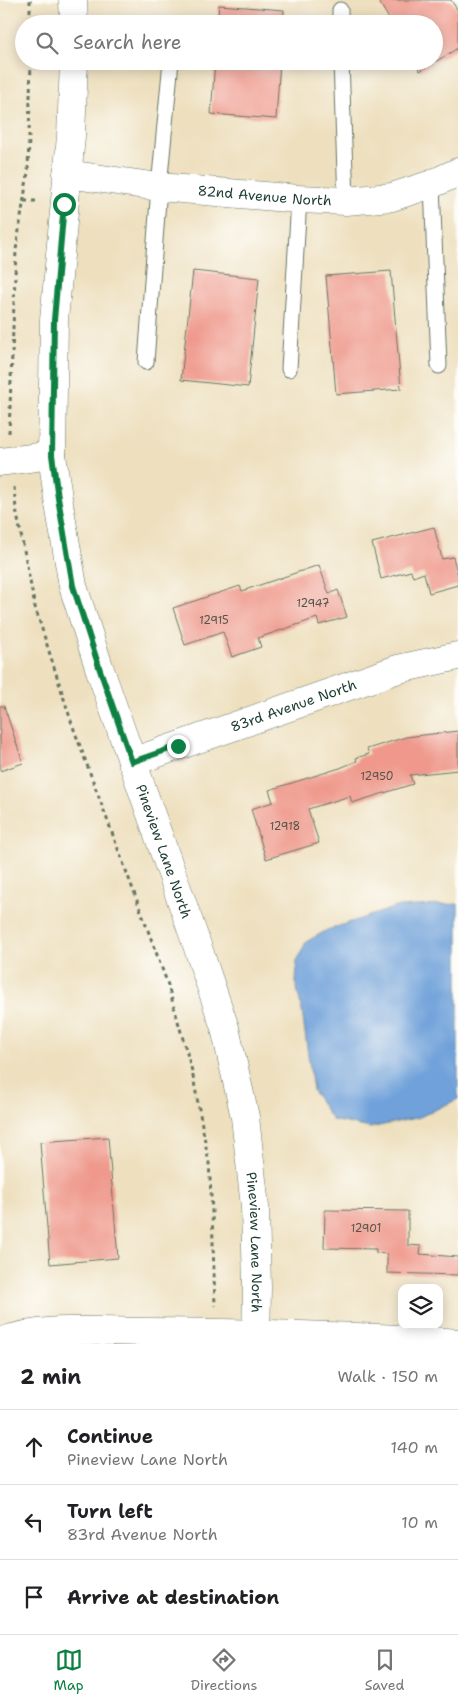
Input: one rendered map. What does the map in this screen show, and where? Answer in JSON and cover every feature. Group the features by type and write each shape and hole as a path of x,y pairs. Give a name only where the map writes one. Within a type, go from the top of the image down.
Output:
{"street":[{"path":"73,0 74,15"},
{"name":"Pineview Lane North","path":"74,70 71,136 54,320 52,455 58,498 73,586 100,670 225,1028 245,1117 255,1207 256,1339"},
{"name":"82nd Avenue North","path":"67,174 159,187 299,199 346,201 392,197 432,184 458,172"},
{"path":"0,462 52,455"},
{"name":"83rd Avenue North","path":"132,762 398,669 458,656"},
{"path":"0,1342 20,1334 61,1331 256,1339 458,1343"}],"lane":[{"path":"146,362 170,70"},
{"path":"341,70 346,201"},
{"path":"432,184 439,366"},
{"path":"289,369 299,199"}],"path":[{"path":"30,0 30,15"}],"water":[{"path":"458,904 458,1099 420,1117 370,1128 332,1120 313,1091 302,1011 296,984 297,961 306,942 327,930 396,907"}],"building":[{"path":"378,0 451,0 458,11 458,48 443,57 443,15 387,15"},
{"path":"219,5 284,10 284,15 218,15"},
{"path":"214,70 279,70 276,119 211,114"},
{"path":"193,271 259,278 248,387 181,380"},
{"path":"391,271 401,389 336,394 326,276"},
{"path":"434,527 442,559 453,557 458,576 458,585 429,593 424,573 413,577 411,571 381,579 372,543"},
{"path":"319,565 329,594 338,590 347,617 319,625 317,618 258,638 261,647 232,657 223,632 185,645 173,608 240,586 242,591"},
{"path":"0,706 4,706 23,763 0,771"},
{"path":"458,731 458,770 410,775 413,784 352,803 350,796 308,809 319,843 266,859 251,809 273,802 269,790 357,761 356,758 369,754 367,749 406,737"},
{"path":"108,1137 118,1258 50,1264 40,1142"},
{"path":"325,1210 408,1211 408,1245 421,1246 420,1254 458,1257 458,1275 387,1273 387,1254 376,1253 376,1249 324,1248"}],"route":[{"path":"64,204 54,320 52,455 73,586 132,762 178,746"}]}
